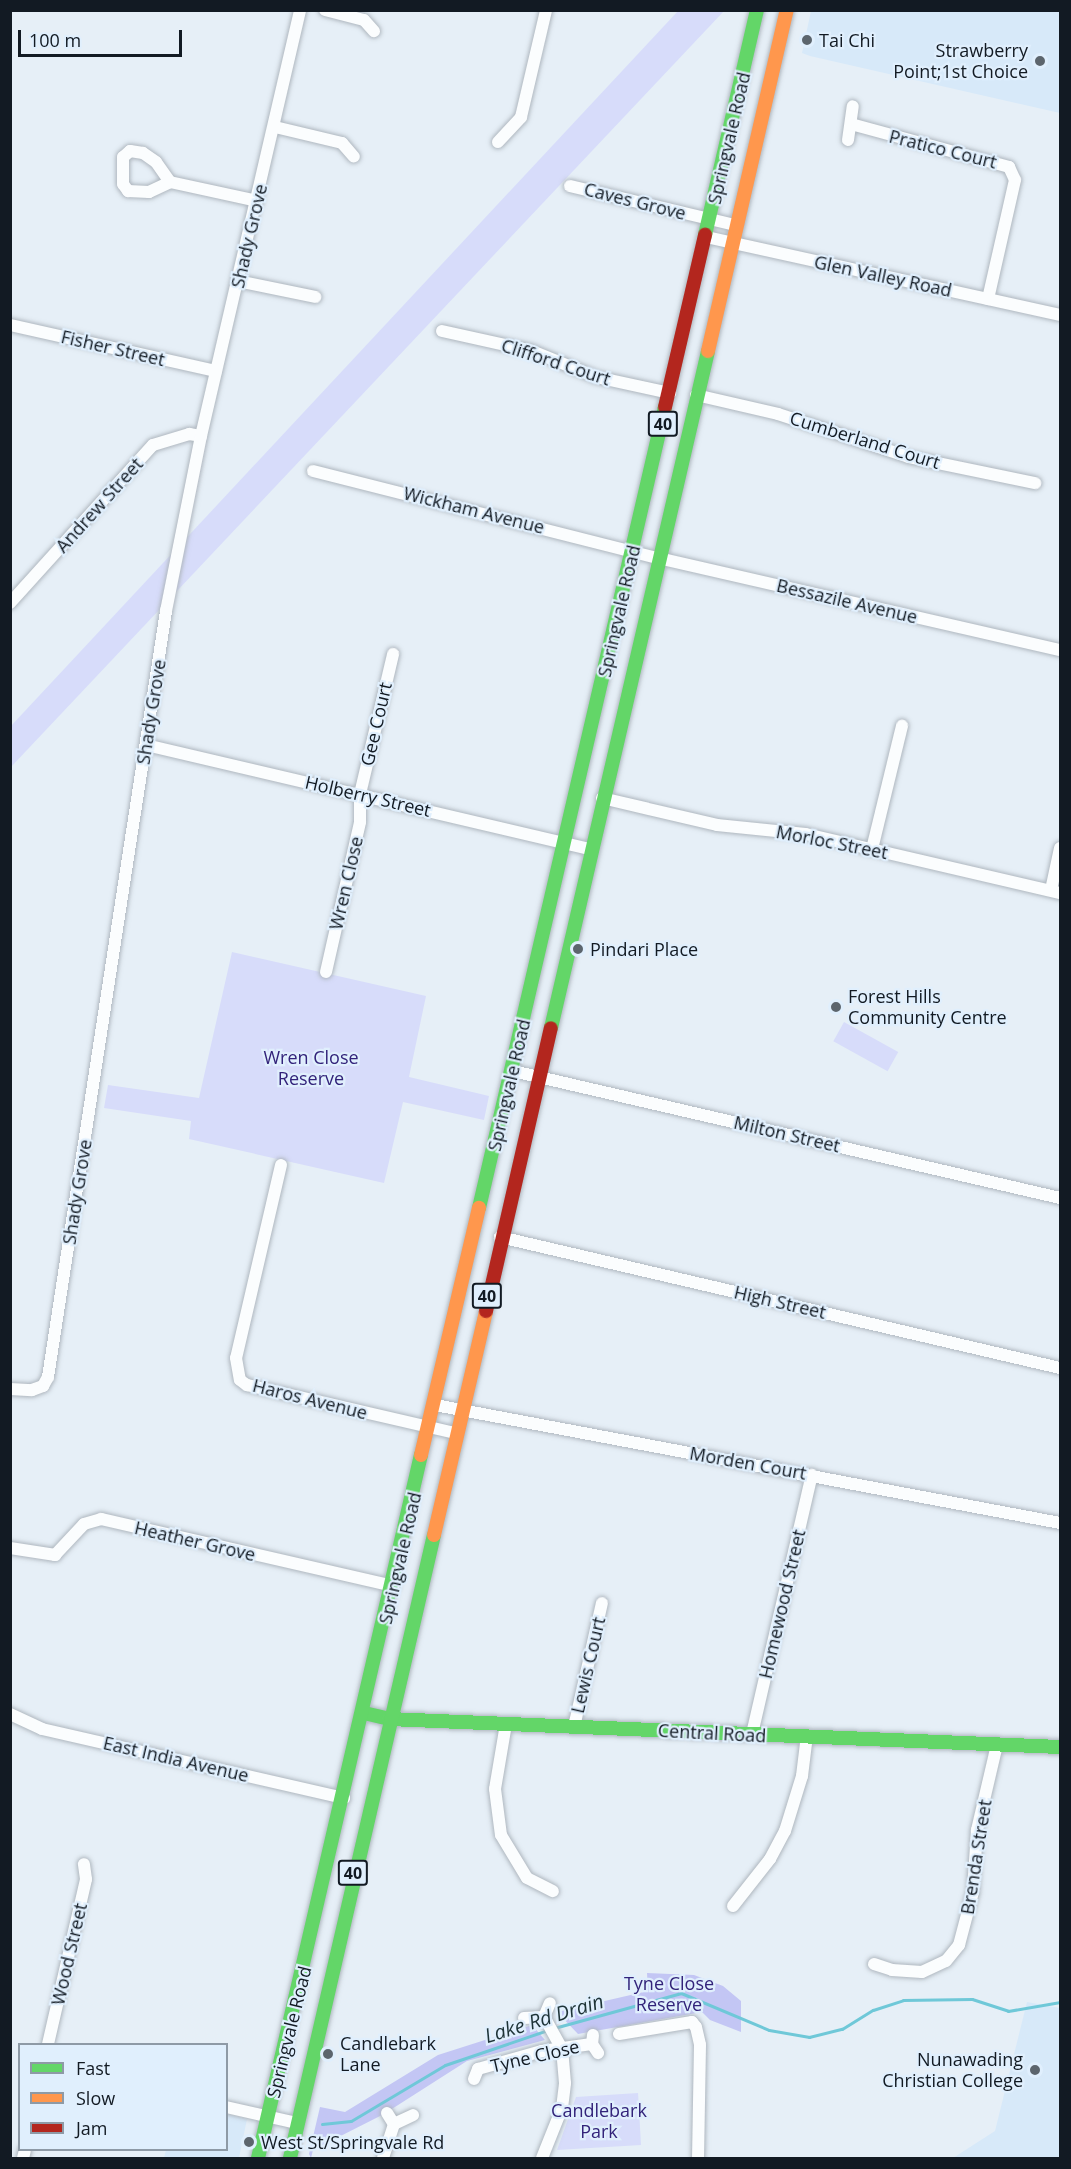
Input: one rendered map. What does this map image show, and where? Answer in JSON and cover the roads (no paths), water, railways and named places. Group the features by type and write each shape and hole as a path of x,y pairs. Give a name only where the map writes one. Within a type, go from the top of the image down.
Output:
{"main road":[{"name":"Springvale Road","path":"258,2158 364,1713 758,10"},
{"name":"Springvale Road","path":"290,2158 500,1237 787,10"},
{"name":"Central Road","path":"364,1713 389,1719 1060,1747"}],"street":[{"path":"325,10 364,20 374,31"},
{"path":"498,142 521,117 546,10"},
{"name":"Shady Grove","path":"10,1389 32,1390 43,1386 48,1377 166,611 201,436 275,127 298,11"},
{"path":"848,140 853,106"},
{"name":"Pratico Court","path":"851,124 1009,167 1014,180 988,299"},
{"path":"275,127 342,143 354,157"},
{"path":"170,182 257,201"},
{"name":"Caves Grove","path":"570,186 735,225"},
{"name":"Glen Valley Road","path":"706,237 1060,315"},
{"path":"238,281 315,297"},
{"name":"Fisher Street","path":"10,325 216,371"},
{"name":"Clifford Court","path":"442,331 532,351 596,377 670,393"},
{"name":"Cumberland Court","path":"696,395 778,414 909,457 1035,483"},
{"name":"Andrew Street","path":"10,603 153,445 189,434 201,436"},
{"name":"Wickham Avenue","path":"313,471 634,549"},
{"name":"Bessazile Avenue","path":"634,549 658,558 1060,650"},
{"name":"Gee Court","path":"360,794 393,654"},
{"path":"872,849 902,726"},
{"name":"Holberry Street","path":"146,745 590,849"},
{"name":"Wren Close","path":"326,972 360,822 360,794"},
{"name":"Morloc Street","path":"602,798 717,825 806,834 1056,892"},
{"path":"1056,892 1060,848"},
{"name":"Milton Street","path":"513,1071 1060,1198"},
{"name":"Haros Avenue","path":"281,1165 236,1358 240,1380 247,1385 455,1433"},
{"name":"High Street","path":"500,1237 1060,1368"},
{"name":"Morden Court","path":"435,1405 1060,1523"},
{"name":"Homewood Street","path":"752,1734 812,1475"},
{"name":"Heather Grove","path":"10,1548 55,1555 84,1524 101,1520 393,1587"},
{"name":"Lewis Court","path":"574,1727 602,1604"},
{"name":"East India Avenue","path":"10,1714 42,1729 344,1798"},
{"path":"506,1724 495,1788 501,1834 527,1878 553,1891"},
{"path":"733,1906 770,1859 785,1831 802,1776 807,1737"},
{"name":"Brenda Street","path":"874,1964 892,1971 922,1972 946,1961 959,1946 973,1892 977,1830 997,1744"},
{"name":"Wood Street","path":"48,2043 86,1879 84,1864"},
{"path":"542,2158 564,2095 562,2049 549,2024 550,2003"},
{"path":"524,2018 549,2024"},
{"path":"619,2034 698,2021 700,2045 699,2158"},
{"name":"Tyne Close","path":"475,2071 562,2049 594,2044"},
{"path":"228,2107 297,2123"},
{"path":"387,2113 394,2124"},
{"path":"383,2158 394,2124 413,2115"}],"waterway":[{"name":"Lake Rd Drain","path":"554,2028 681,1993 769,2030 809,2037 842,2029 873,2010 903,2000 972,1999 1008,2011 1060,2002"},
{"name":"Lake Rd Drain","path":"322,2124 351,2121 445,2065 548,2030"}],"place":[{"name":"Tai Chi","path":"807,40"},
{"name":"Strawberry Point;1st Choice","path":"1040,61"},
{"name":"Pindari Place","path":"578,949"},
{"name":"Forest Hills Community Centre","path":"836,1007"},
{"name":"Candlebark Lane","path":"328,2054"},
{"name":"Nunawading Christian College","path":"1035,2070"},
{"name":"West St/Springvale Rd","path":"249,2142"}],"park label":[{"name":"Wren Close Reserve","path":"311,1068"},
{"name":"Tyne Close Reserve","path":"669,1994"},
{"name":"Candlebark Park","path":"599,2121"}]}
